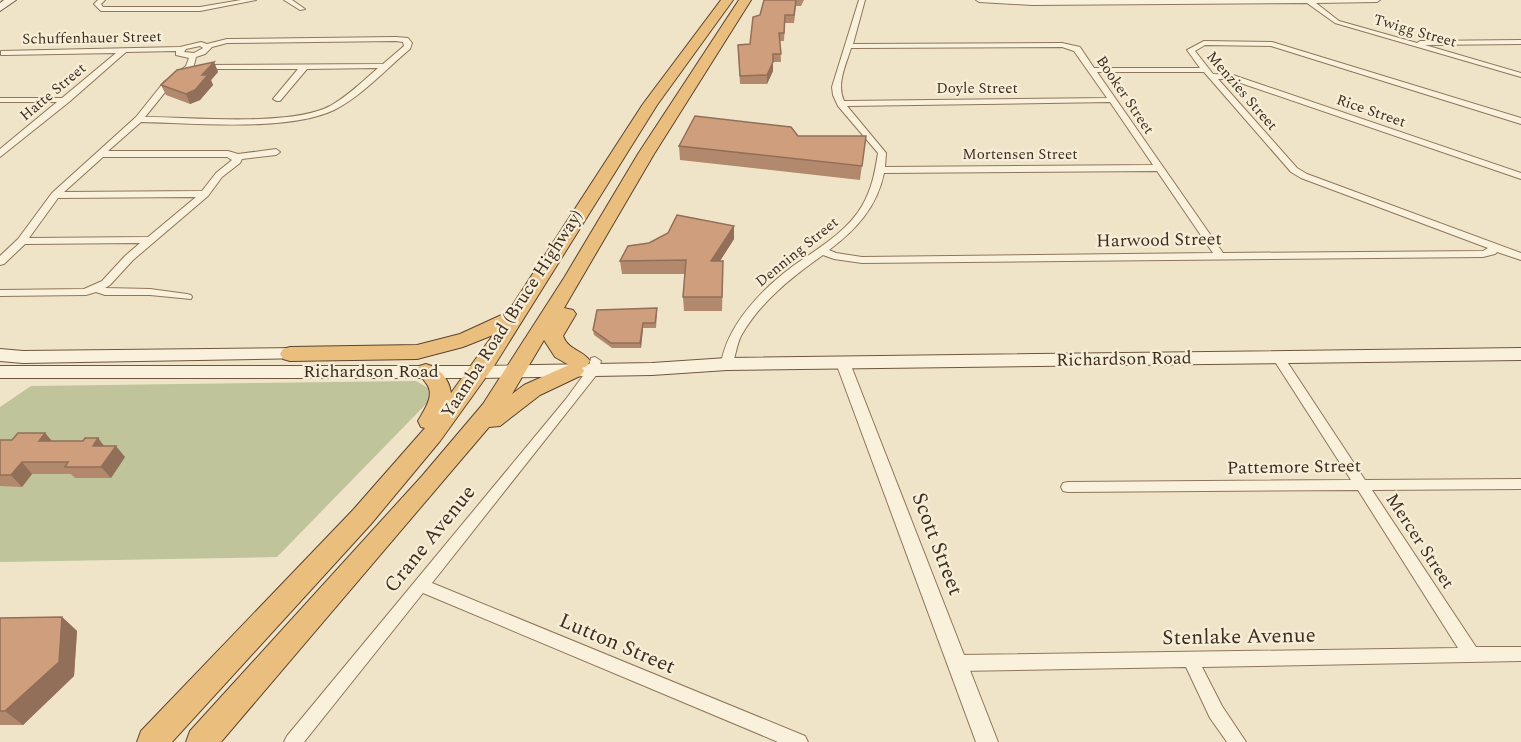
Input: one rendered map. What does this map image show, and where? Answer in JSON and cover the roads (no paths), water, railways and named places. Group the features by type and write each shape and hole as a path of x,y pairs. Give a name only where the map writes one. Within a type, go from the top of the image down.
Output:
{"highway":[{"name":"Yaamba Road (Bruce Highway)","path":"152,742 362,517 432,435 516,316 618,152 727,0"},
{"name":"Yaamba Road (Bruce Highway)","path":"201,742 491,410 589,253 646,154 745,0"},
{"path":"586,366 564,354 556,346 553,336 588,273 593,258 589,253"},
{"path":"290,354 417,352 435,349 465,341 516,316"},
{"path":"466,441 520,397 549,380 586,366"},
{"path":"362,517 379,481 436,412 441,390 437,379 426,371"}],"main road":[{"path":"0,8 12,0"},
{"name":"Richardson Road","path":"0,355 24,357 290,354 482,366 586,366 1521,354"},
{"name":"Richardson Road","path":"5,374 426,371 482,366"}],"street":[{"path":"102,0 96,4 101,9 200,9 253,0"},
{"path":"287,0 302,9"},
{"path":"862,0 836,87 841,104 882,153 882,170"},
{"path":"979,0 1377,0"},
{"name":"Twigg Street","path":"1309,0 1337,22 1521,75"},
{"name":"Schuffenhauer Street","path":"4,53 180,49 196,44 207,46 227,41 405,40 408,43 407,47 383,66"},
{"path":"1407,43 1521,42"},
{"name":"Menzies Street","path":"1521,121 1272,44 1204,43 1193,47 1191,52 1294,170 1304,176 1521,257"},
{"name":"Booker Street","path":"848,46 1062,45 1077,48 1220,256"},
{"path":"180,49 180,54 193,55 205,51 207,46"},
{"name":"Hatte Street","path":"0,154 123,51"},
{"path":"190,67 193,55"},
{"path":"0,262 22,241 56,195 139,119 167,84 190,67 383,66"},
{"path":"139,119 248,119 309,116 338,104 383,66"},
{"path":"278,99 304,67"},
{"name":"Rice Street","path":"1092,70 1209,73 1230,77 1521,176"},
{"path":"0,100 66,100"},
{"name":"Doyle Street","path":"841,104 1112,100"},
{"path":"101,154 228,154 237,157 276,152"},
{"path":"0,293 86,292 98,288 111,279 129,258 204,194 219,175 235,164 237,157"},
{"name":"Mortensen Street","path":"882,170 1159,168"},
{"name":"Denning Street","path":"728,364 728,351 734,338 763,299 779,283 837,241 862,216 875,194 882,170"},
{"path":"56,195 204,194"},
{"path":"22,241 151,240"},
{"name":"Harwood Street","path":"823,251 834,256 862,260 1483,254 1491,252 1495,247"},
{"path":"98,288 105,292 150,292 187,297"},
{"name":"Mercer Street","path":"1278,357 1472,655"},
{"name":"Scott Street","path":"843,363 987,742"},
{"name":"Crane Avenue","path":"293,742 420,585 586,366"},
{"name":"Pattemore Street","path":"1068,487 1521,484"},
{"name":"Lutton Street","path":"420,585 799,742"},
{"name":"Stenlake Avenue","path":"958,663 1521,654"},
{"path":"1190,659 1216,712 1237,742"}]}
